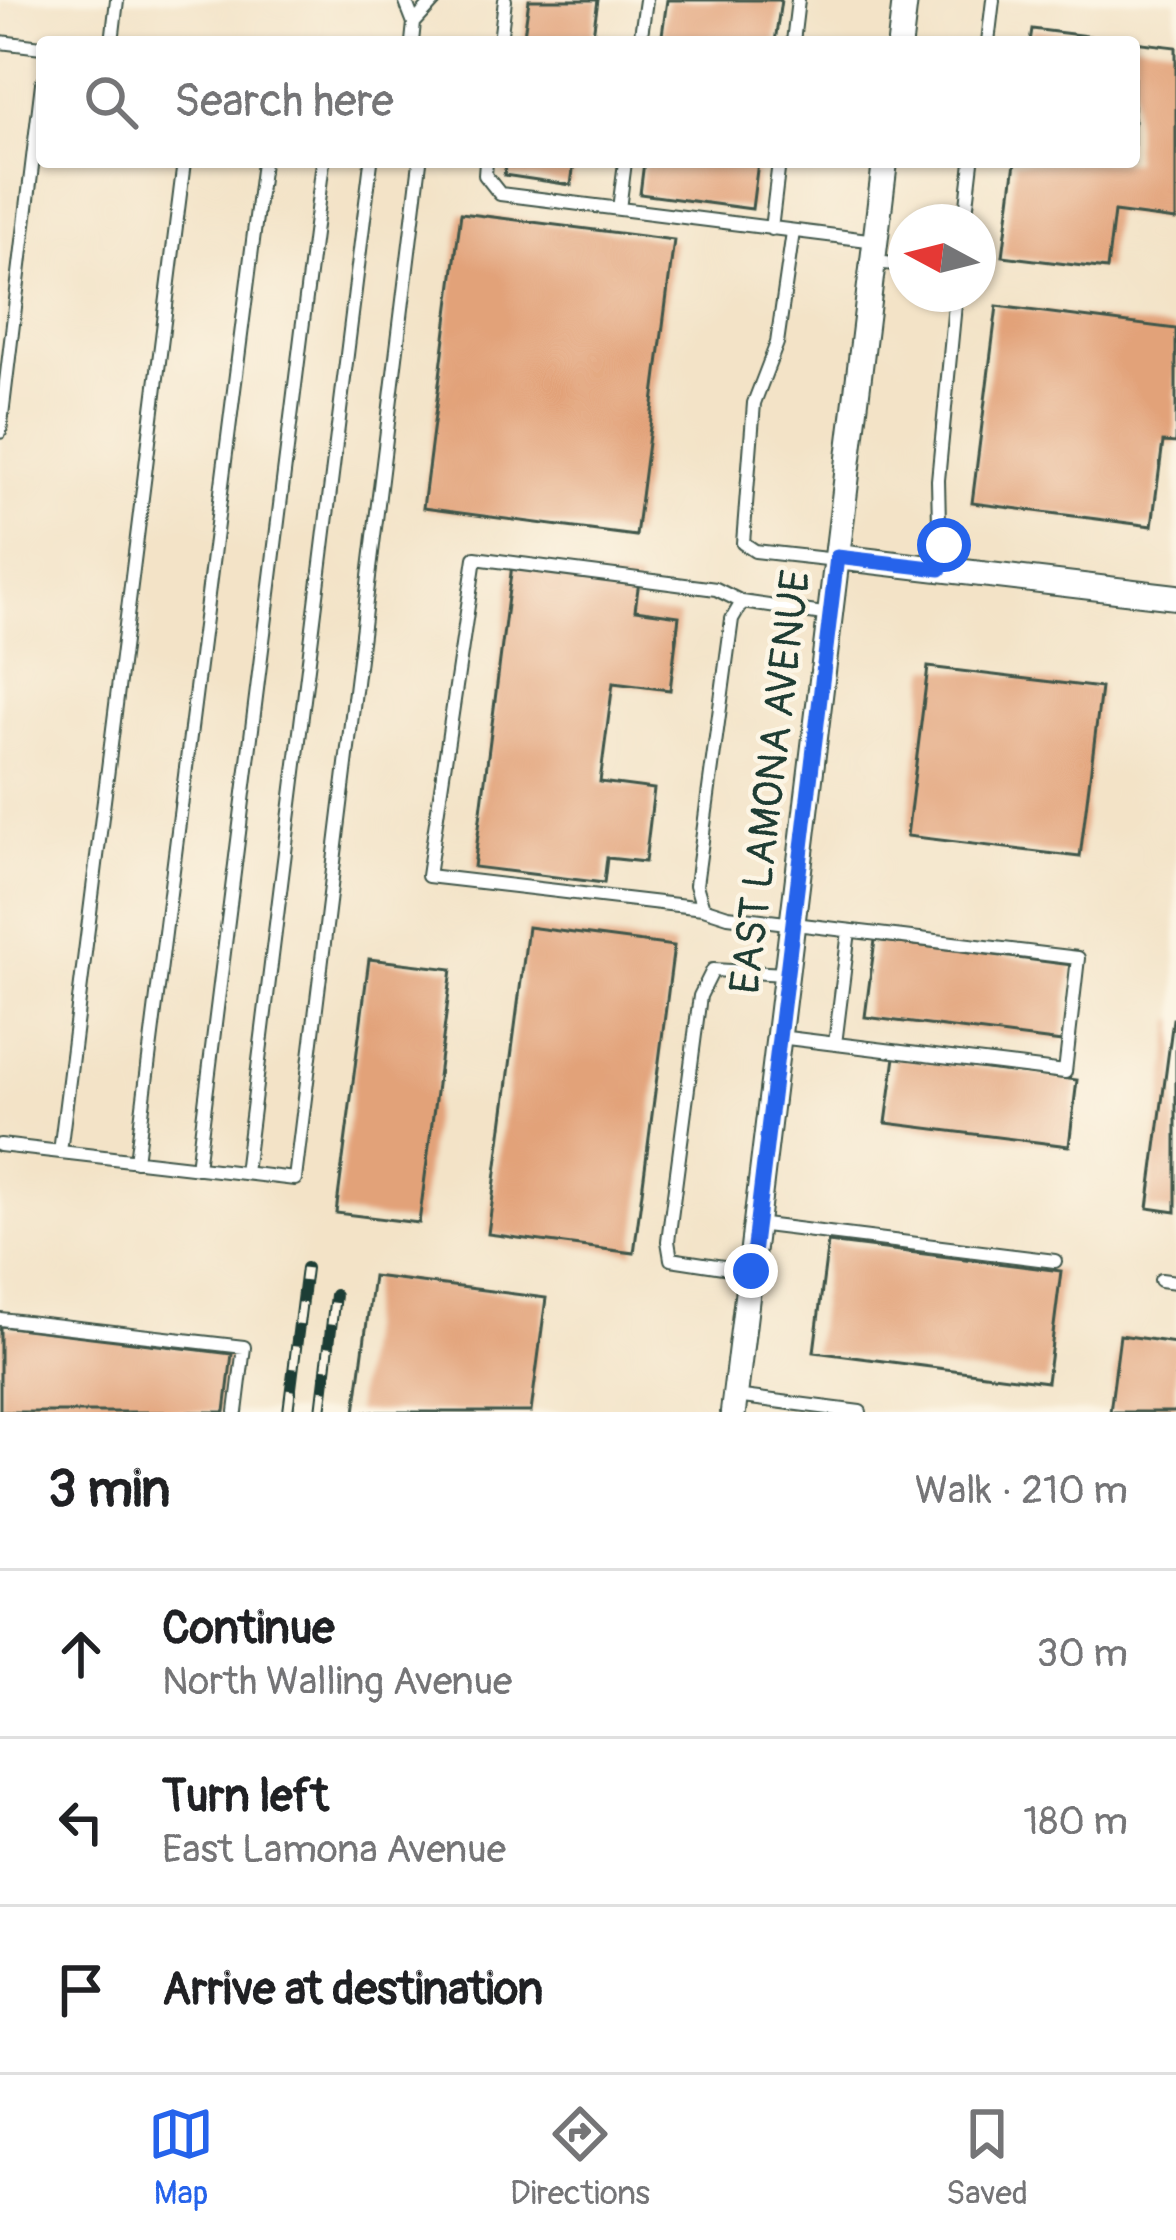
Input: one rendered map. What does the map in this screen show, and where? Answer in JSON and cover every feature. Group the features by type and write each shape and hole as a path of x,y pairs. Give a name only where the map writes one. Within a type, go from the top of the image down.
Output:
{"street":[{"path":"901,36 905,0"},
{"name":"EAST LAMONA AVENUE","path":"734,1404 884,168"},
{"path":"837,558 1176,597"}],"lane":[{"path":"113,36 117,0"},
{"path":"405,0 414,23 413,36"},
{"path":"414,23 435,0"},
{"path":"501,36 505,0"},
{"path":"641,36 646,0"},
{"path":"794,36 798,0"},
{"path":"989,36 993,0"},
{"path":"0,42 36,46"},
{"path":"0,432 36,133"},
{"path":"60,1152 183,168"},
{"path":"136,1161 262,168"},
{"path":"196,1168 322,168"},
{"path":"245,1173 370,168"},
{"path":"0,1145 295,1178 419,168"},
{"path":"486,168 485,175 500,194 793,232 888,257"},
{"path":"619,209 624,168"},
{"path":"771,229 778,168"},
{"path":"967,204 972,168"},
{"path":"793,232 777,343 754,403 743,542 755,551 837,558"},
{"path":"940,569 944,545 938,480 954,312"},
{"path":"779,1037 1065,1072 1078,958 428,876 475,558 716,589 742,602 830,615"},
{"path":"704,908 697,885 708,788 732,619 742,602"},
{"path":"835,1044 849,931"},
{"path":"751,1271 688,1266 671,1259 668,1241 700,996 713,970 787,974"},
{"path":"756,1224 1055,1261"},
{"path":"0,1319 244,1347 236,1412"},
{"path":"734,1404 860,1412"}],"building":[{"path":"529,0 598,0 593,36 524,36"},
{"path":"667,0 781,0 776,36 662,36"},
{"path":"1032,29 1088,36 1031,36"},
{"path":"1140,43 1176,47 1176,220 1114,212 1107,269 1003,256 1014,168 1140,168"},
{"path":"505,168 573,168 571,185 504,175"},
{"path":"643,168 757,168 752,209 640,194"},
{"path":"461,213 674,240 636,536 423,508"},
{"path":"997,306 1176,329 1176,443 1163,442 1152,526 972,503"},
{"path":"512,565 639,581 635,610 679,616 670,690 613,683 600,782 654,789 645,862 607,858 604,883 474,867"},
{"path":"928,667 1101,688 1080,857 907,836"},
{"path":"528,927 674,946 634,1253 488,1234"},
{"path":"875,940 1072,965 1062,1042 865,1017"},
{"path":"369,959 452,969 419,1223 336,1213"},
{"path":"1176,1019 1176,1212 1148,1208"},
{"path":"895,1057 1077,1080 1069,1146 886,1123"},
{"path":"828,1242 1061,1271 1047,1382 814,1352"},
{"path":"373,1276 546,1298 531,1412 355,1412"},
{"path":"0,1326 232,1354 225,1412 0,1412"},
{"path":"1120,1335 1176,1343 1176,1412 1110,1412"}],"railway":[{"path":"288,1412 306,1268"},
{"path":"321,1412 335,1295"}],"route":[{"path":"751,1271 837,557 940,569 944,545"}]}
